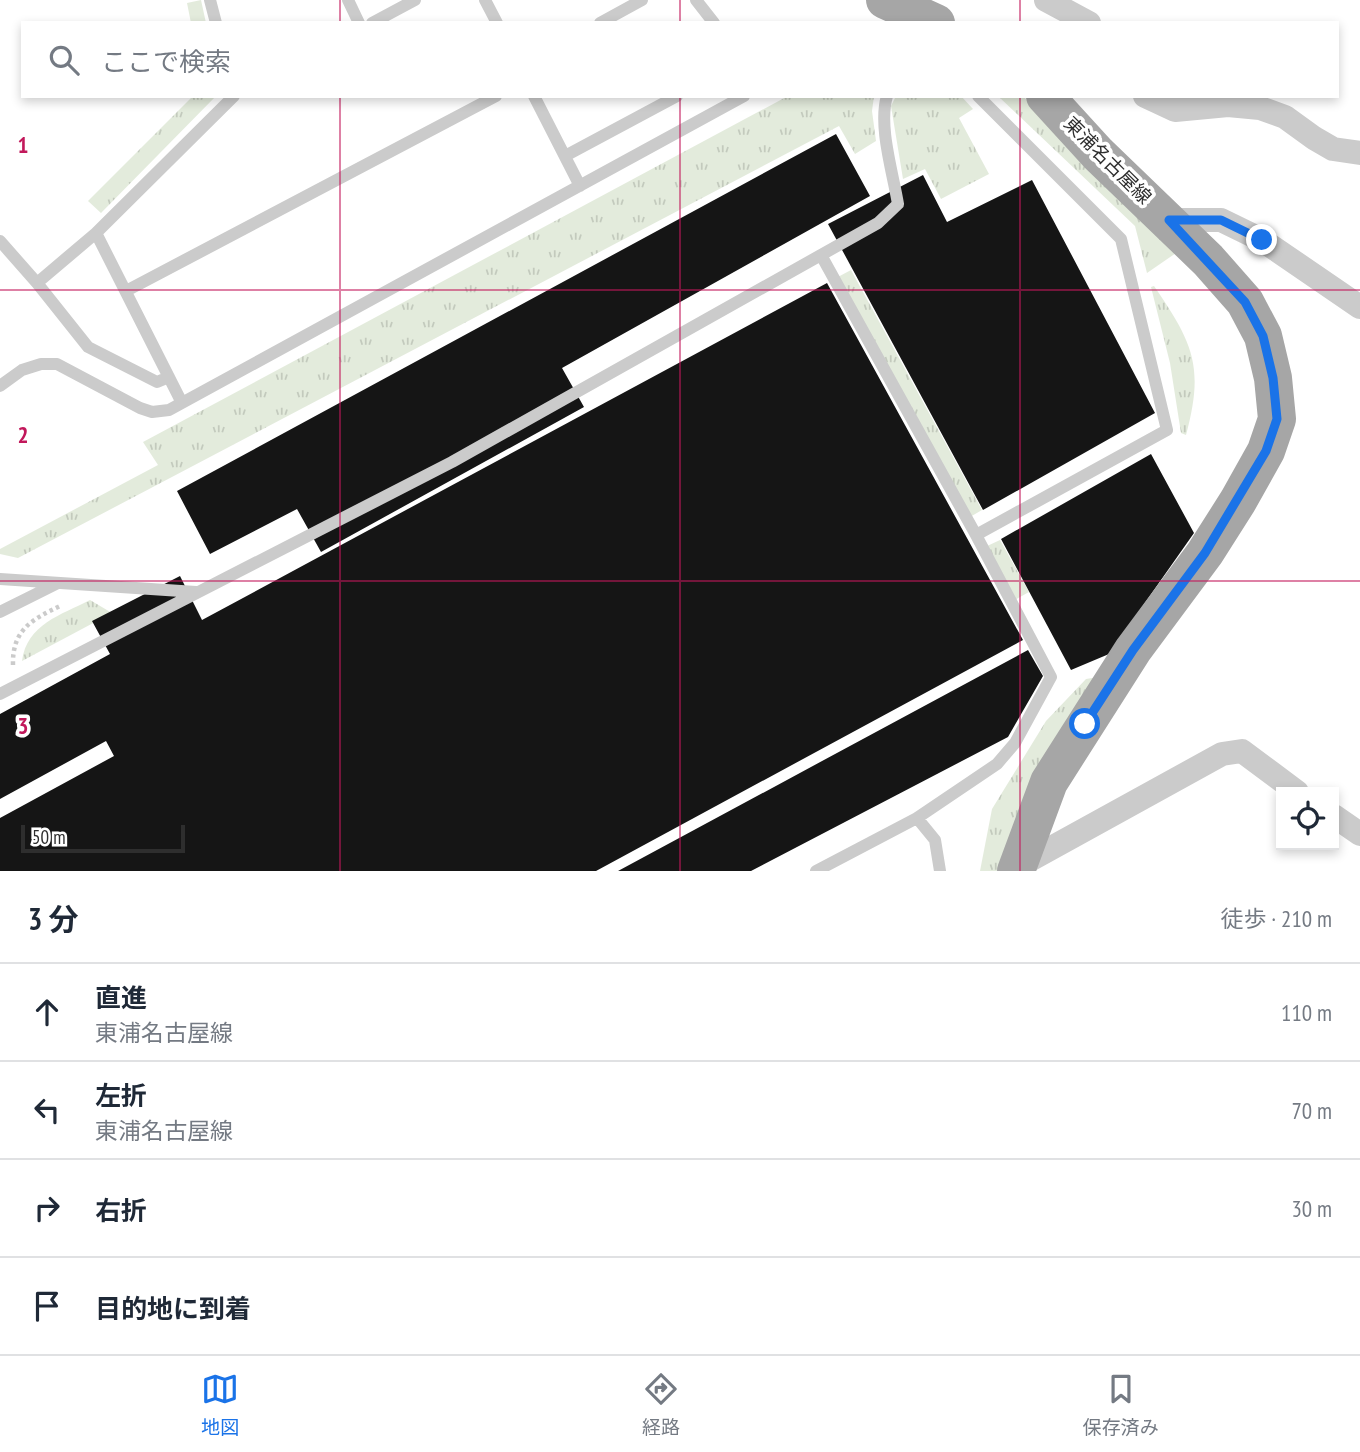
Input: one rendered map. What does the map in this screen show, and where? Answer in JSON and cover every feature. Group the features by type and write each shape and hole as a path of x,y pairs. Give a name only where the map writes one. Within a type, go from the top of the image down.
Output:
{"main road":[{"name":"東浦名古屋線","path":"1016,869 1049,782 1133,650 1205,553 1231,512 1266,451 1277,419 1273,378 1263,336 1245,302 1169,220 1098,153 1047,98"}],"street":[{"path":"1046,0 1084,21"},
{"path":"1148,98 1175,110 1228,105 1260,108 1285,117 1334,149 1360,153"},
{"path":"1169,220 1221,220 1262,240 1360,307"},
{"path":"1016,869 1222,754 1242,751 1290,787"},
{"path":"1339,819 1360,834"}],"lane":[{"path":"210,0 215,21"},
{"path":"348,0 358,21"},
{"path":"376,21 415,0"},
{"path":"485,0 496,21"},
{"path":"604,21 642,0"},
{"path":"695,0 712,21"},
{"path":"37,283 96,233 232,98"},
{"path":"126,291 492,98"},
{"path":"535,98 580,186"},
{"path":"565,156 673,98"},
{"path":"0,386 22,370 41,364 57,364 152,412 169,410 740,98"},
{"path":"0,694 452,463 878,223 898,204 886,136 884,105 886,98"},
{"path":"976,535 1167,430 1121,239 980,98"},
{"path":"96,233 182,402"},
{"path":"0,241 88,346 157,382 169,377"},
{"path":"816,871 917,818 997,764 1015,743 1051,677 976,535 821,255"},
{"path":"0,579 196,592"},
{"path":"1,612 56,583"},
{"path":"917,818 935,840 940,871"}],"path":[{"path":"13,665 16,640 25,627 41,615 62,605"}],"green space":[{"path":"201,0 206,21 191,21 187,3"},
{"path":"191,98 214,98 101,213 88,201"},
{"path":"784,98 874,98 872,111 876,141 855,154 839,126 18,558 0,554 0,549 158,465 143,442"},
{"path":"895,98 963,98 973,109 959,118 989,174 941,199 925,169 903,179 891,106"},
{"path":"1000,98 1025,98 1176,253 1147,273 1135,226"},
{"path":"851,270 982,510 970,517 836,278"},
{"path":"1154,286 1178,323 1191,355 1194,390 1186,435 1181,433 1170,363 1151,287"},
{"path":"1000,540 1029,592 1013,601 985,547"},
{"path":"90,600 112,613 22,661 25,648 38,629"},
{"path":"1104,676 1007,871 980,871 992,809 1046,721 1086,679"}],"building":[{"path":"836,134 870,196 562,368 584,407 321,552 297,509 210,554 177,491"},
{"path":"923,175 947,222 1032,180 1155,413 983,510 828,224"},
{"path":"827,283 1023,640 596,871 0,871 0,818 114,756 106,741 0,799 0,714 110,654 92,621 180,576 202,620"},
{"path":"1151,454 1194,533 1109,654 1071,670 1001,539"},
{"path":"1028,650 1043,676 1008,737 751,871 618,871"}],"route":[{"path":"1085,724 1133,650 1205,553 1238,501 1266,451 1277,419 1273,378 1263,336 1245,302 1169,220 1221,220 1262,240"}]}
